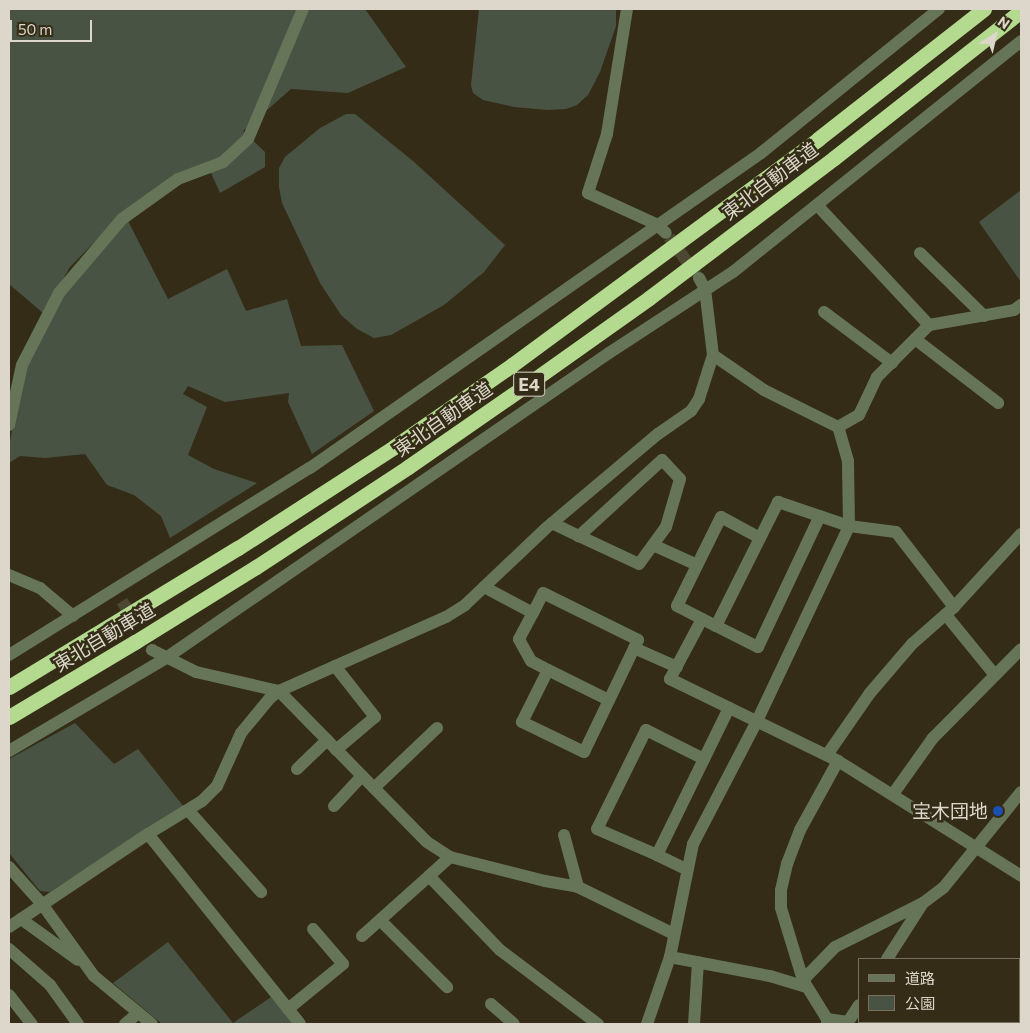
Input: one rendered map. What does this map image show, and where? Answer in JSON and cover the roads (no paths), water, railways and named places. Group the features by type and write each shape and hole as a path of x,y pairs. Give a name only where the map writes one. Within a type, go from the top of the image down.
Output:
{"highway":[{"name":"東北自動車道","path":"9,687 238,548 394,447 512,365 818,139 984,9"},
{"name":"東北自動車道","path":"9,717 256,567 408,468 520,390 649,298 818,170 1021,11"}],"street":[{"path":"9,425 22,365 58,293 122,219 178,179 223,162 248,139 303,9"},
{"path":"627,9 607,134 588,193 656,224 666,233"},
{"path":"9,655 73,616 119,595 310,468 656,224 761,153 939,9"},
{"path":"9,751 166,658 702,283 733,272 1021,41"},
{"path":"817,205 929,325"},
{"path":"920,253 984,316"},
{"path":"9,927 148,834 202,801 217,786 241,733 279,691 446,617 465,606 552,524 658,434 691,411 706,383 713,355 702,283"},
{"path":"824,312 892,363"},
{"path":"838,427 859,415 878,378 929,325 1019,312"},
{"path":"915,339 998,403"},
{"path":"647,1024 670,957 693,844 757,721 850,526 848,461 838,427 764,390 713,355"},
{"path":"552,524 639,564 666,526 680,479 662,460 579,536"},
{"path":"716,626 778,502 850,526 896,532 995,675"},
{"path":"760,538 721,517 677,606 758,648 820,516"},
{"path":"826,756 870,693 912,644 950,611 1019,541"},
{"path":"653,544 697,565"},
{"path":"9,575 40,588 73,616"},
{"path":"484,587 532,613"},
{"path":"548,670 522,722 584,752 638,640 544,593 519,639 531,661 609,700"},
{"path":"702,619 670,679 838,761 1021,876"},
{"path":"634,648 677,667"},
{"path":"893,794 934,738 1021,649"},
{"path":"152,650 196,672 279,691 427,842 450,857 545,881 578,887 674,934"},
{"path":"297,769 375,717 335,666"},
{"path":"657,855 729,708"},
{"path":"374,788 437,728"},
{"path":"688,870 597,829 646,730 704,759"},
{"path":"838,761 800,830 787,864 781,890 781,908 804,983 827,1021 850,1023 858,1007"},
{"path":"334,806 362,776"},
{"path":"804,983 835,947 923,903 944,887 1021,792"},
{"path":"188,810 261,892"},
{"path":"148,834 180,878 300,1024"},
{"path":"564,835 578,887"},
{"path":"362,936 450,857"},
{"path":"9,866 42,904 94,976 152,1024"},
{"path":"429,876 500,950 598,1024"},
{"path":"888,958 923,903"},
{"path":"20,919 86,966"},
{"path":"380,920 447,987"},
{"path":"288,1009 343,964 313,929"},
{"path":"9,949 50,985 78,1024"},
{"path":"670,957 804,983"},
{"path":"694,1024 698,962"},
{"path":"9,996 32,1024"},
{"path":"491,1004 514,1024"},
{"path":"125,1024 138,1013"}],"tunnel":[{"path":"669,237 696,274"},
{"path":"122,601 152,650"}],"place":[{"name":"宝木団地","path":"998,811"}]}
